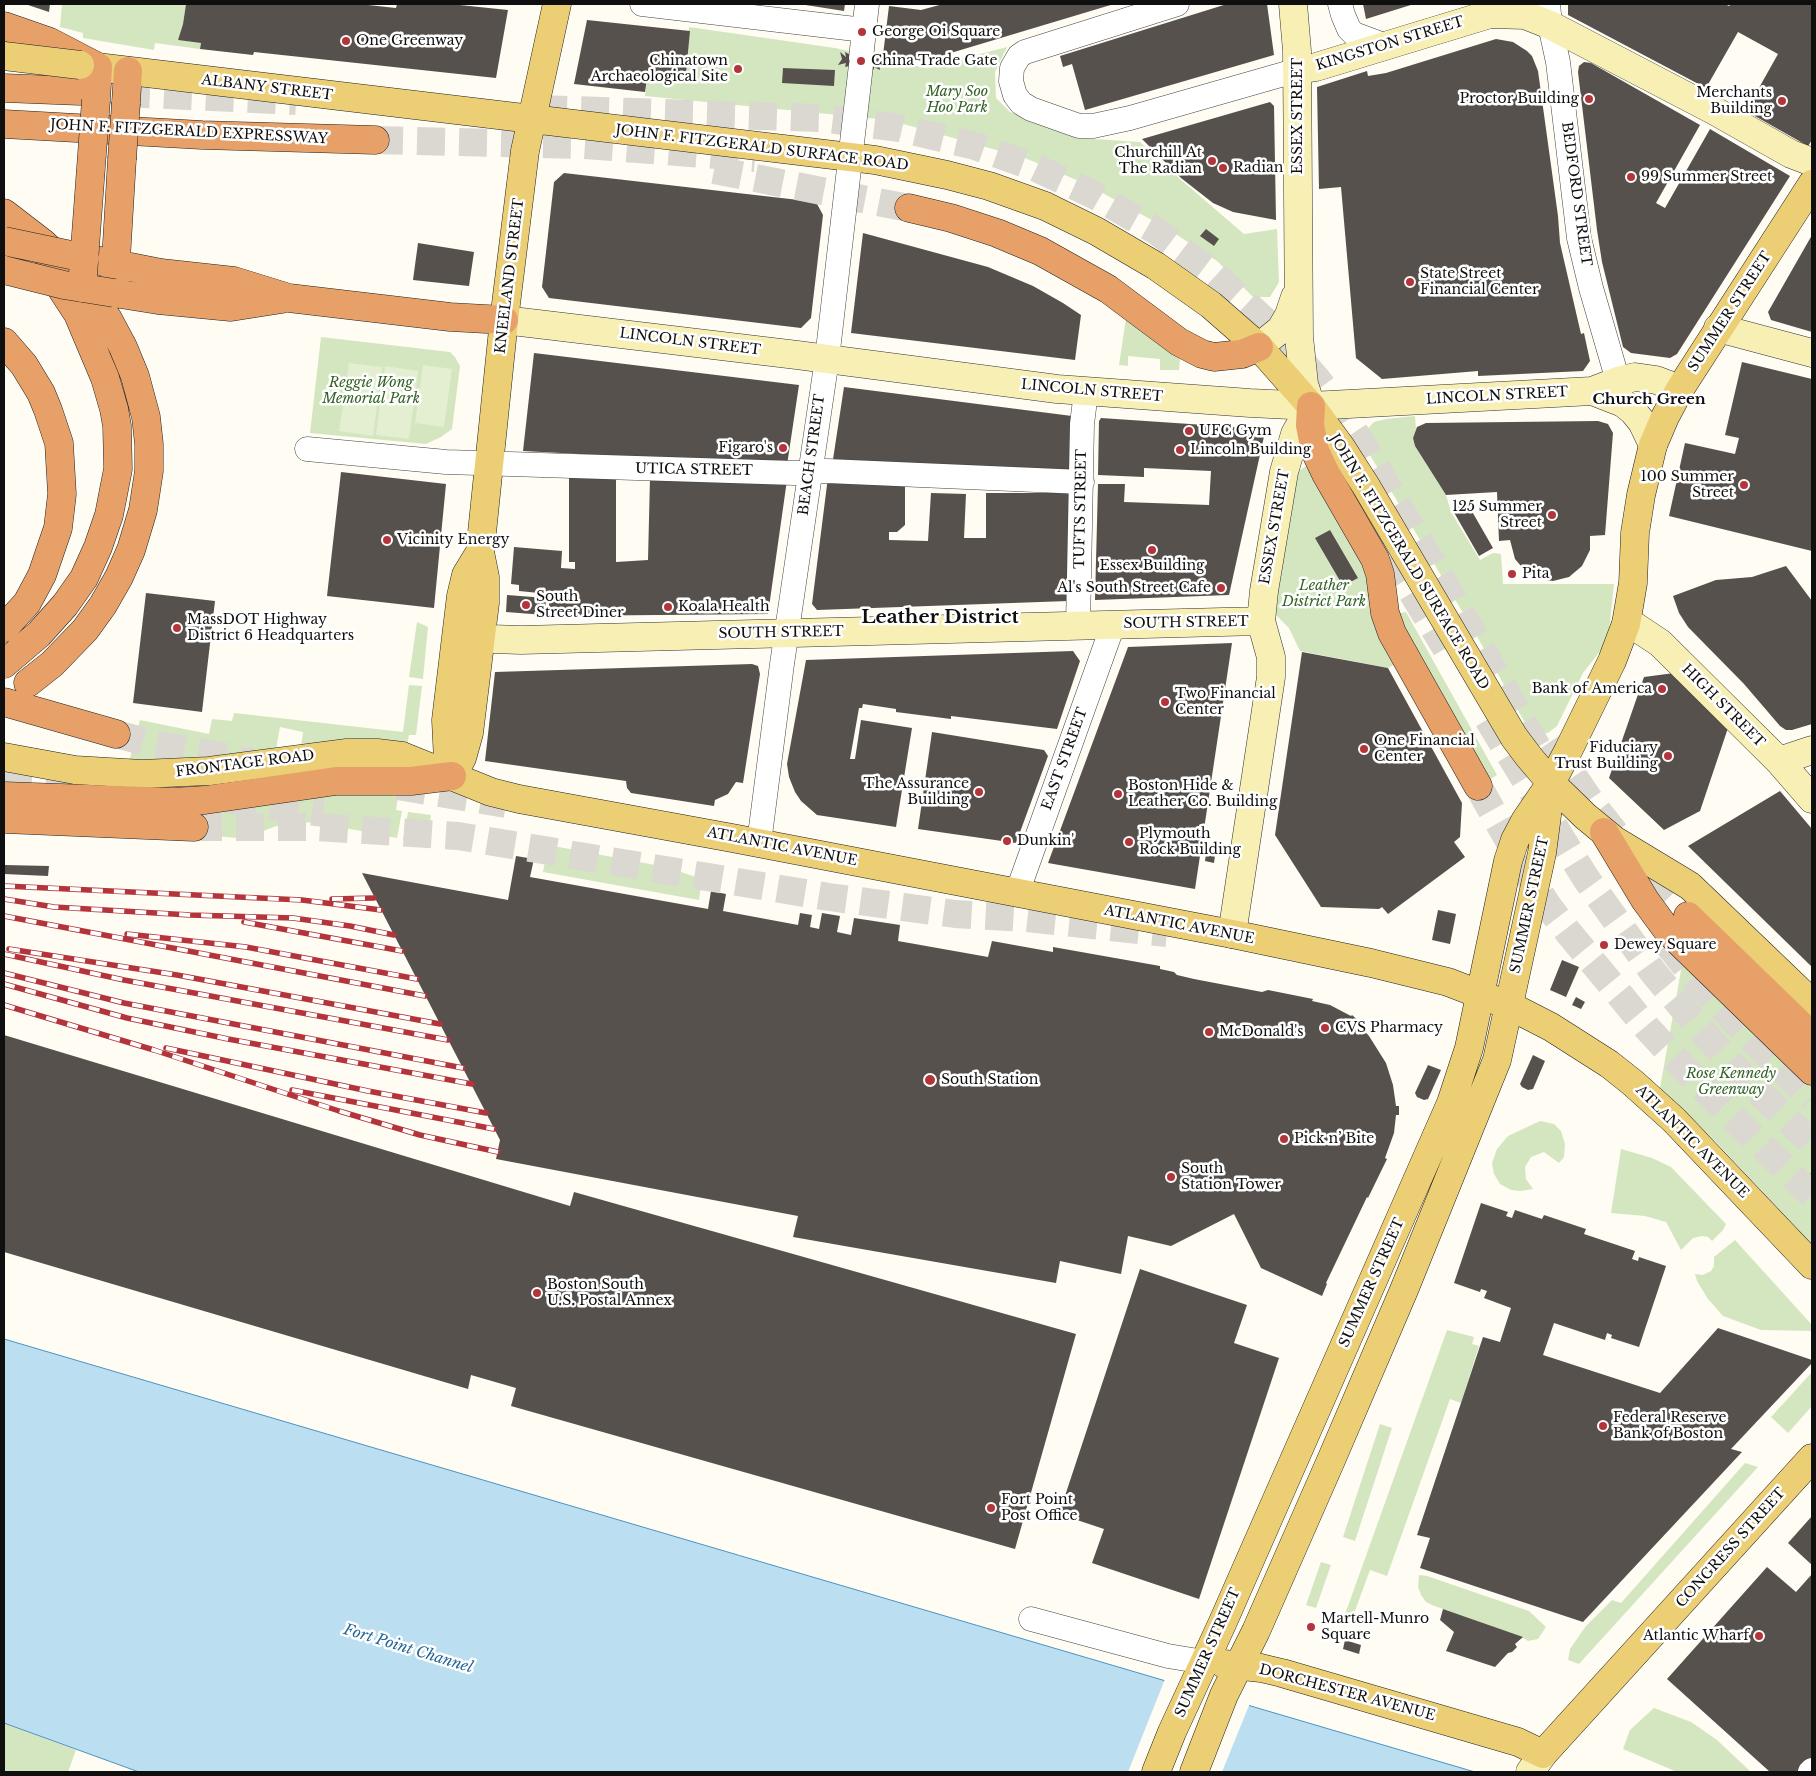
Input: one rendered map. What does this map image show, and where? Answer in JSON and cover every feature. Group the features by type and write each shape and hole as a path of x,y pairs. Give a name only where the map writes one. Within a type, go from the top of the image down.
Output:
{"highway":[{"path":"4,26 50,42 86,76 82,288"},
{"path":"114,293 128,71"},
{"path":"4,88 86,76"},
{"name":"JOHN F. FITZGERALD EXPRESSWAY","path":"4,124 236,136 375,140"},
{"path":"909,208 951,218 997,233 1040,251 1108,289 1179,342 1202,354 1214,357 1242,354 1259,347"},
{"path":"4,213 66,265 108,319 135,376 146,417 149,444 149,471 145,504 133,544 119,577 103,605 85,630 58,659 28,683"},
{"path":"4,229 47,270 78,314 93,346 110,394 117,426 119,454 116,483 109,515 98,547 84,578 65,605 40,634 4,664"},
{"path":"4,241 161,273 234,280 289,298 450,317 504,320"},
{"path":"4,270 64,285 158,300 230,307 289,298"},
{"path":"4,342 24,365 45,402 59,443 62,477 58,528 49,560 27,603 4,628"},
{"path":"1311,406 1310,425 1315,451 1326,474 1375,559 1380,574 1385,613 1392,634 1478,786"},
{"path":"4,702 116,734"},
{"path":"4,796 173,802 205,800 336,781 411,780 452,776"},
{"path":"4,819 194,827"},
{"path":"1604,832 1645,900 1667,930 1812,1071"},
{"path":"1688,916 1812,1036"}],"main road":[{"name":"KNEELAND STREET","path":"452,776 462,758 469,733 481,637 486,586 480,552 504,320 525,151 530,119 557,4"},
{"name":"ESSEX STREET","path":"1232,934 1271,677 1271,657 1261,621 1265,582 1284,472 1295,434 1311,406 1300,367 1298,70 1293,4"},
{"name":"KINGSTON STREET","path":"1298,70 1316,67 1386,46 1493,9 1525,15 1549,15 1791,154 1812,162"},
{"name":"ALBANY STREET","path":"4,54 86,76 128,71 530,119"},
{"name":"JOHN F. FITZGERALD SURFACE ROAD","path":"530,119 850,157 884,162 966,180 1014,194 1070,217 1140,256 1186,286 1232,322 1259,347 1311,406 1346,453 1514,737 1551,783 1604,832 1635,854 1690,886 1812,1003"},
{"name":"SUMMER STREET","path":"1156,1772 1451,1103 1469,1048 1511,854 1525,821 1551,783 1612,661 1626,624 1633,582 1635,534 1641,495 1653,445 1680,389 1812,184"},
{"path":"1259,347 1275,335 1286,321 1293,306 1298,286"},
{"name":"LINCOLN STREET","path":"504,320 827,358 1086,392 1311,406 1592,391 1635,377 1650,378 1680,389"},
{"path":"1718,328 1812,353"},
{"path":"1592,391 1623,403 1634,411 1642,422 1653,445"},
{"name":"KNEELAND STREET","path":"452,776 448,762 446,720 461,596 466,576 480,552"},
{"name":"SOUTH STREET","path":"481,637 521,640 1261,621"},
{"name":"HIGH STREET","path":"1626,624 1636,627 1660,643 1778,761 1812,799"},
{"path":"1778,761 1812,750"},
{"name":"FRONTAGE ROAD","path":"4,757 67,769 142,774 200,772 321,755 372,752 406,756 452,776"},
{"name":"ATLANTIC AVENUE","path":"452,776 491,792 519,800 759,843 1232,934 1398,969 1448,982 1510,1006 1574,1041 1609,1064 1633,1083 1693,1139 1812,1266"},
{"name":"SUMMER STREET","path":"1194,1772 1224,1695 1256,1631 1404,1290 1497,1060 1545,834 1551,783"},
{"name":"CONGRESS STREET","path":"1536,1763 1812,1458"},
{"name":"DORCHESTER AVENUE","path":"1199,1674 1239,1666 1272,1670 1518,1742 1536,1763"}],"street":[{"path":"642,4 864,30"},
{"name":"BEACH STREET","path":"759,843 809,472 827,358 867,4"},
{"name":"KINGSTON STREET","path":"1177,4 1025,52 1019,56 1012,68 1012,88 1017,98 1026,106 1085,127 1130,118 1298,70"},
{"path":"1340,4 1349,29 1354,34 1386,46"},
{"name":"BEDFORD STREET","path":"1549,15 1558,62 1579,238 1590,288 1618,381"},
{"name":"TUFTS STREET","path":"1078,626 1082,424 1086,392"},
{"name":"UTICA STREET","path":"307,449 431,461 1082,482"},
{"name":"EAST STREET","path":"1017,892 1113,625"},
{"name":"DORCHESTER AVENUE","path":"1031,1619 1168,1656 1199,1674"}],"green space":[{"path":"62,4 186,4 178,40 201,43 200,49 155,43 154,50 83,38 83,33 60,27"},
{"name":"Mary Soo Hoo Park","path":"689,27 835,48 926,68 1007,47 995,72 996,98 1010,112 1079,138 1140,142 1244,234 1277,229 1279,282 1270,297 1253,297 1217,261 1168,229 1088,185 1025,158 889,120 645,96 647,79 685,83"},
{"path":"1126,318 1180,359 1179,370 1160,370 1160,359 1128,356 1128,366 1119,365"},
{"name":"Reggie Wong Memorial Park","path":"321,337 450,352 460,366 452,429 426,444 310,433"},
{"path":"349,363 382,367 373,436 339,431"},
{"path":"423,365 452,369 444,427 415,423"},
{"path":"385,366 418,371 409,439 376,435"},
{"path":"1415,416 1416,429 1413,438 1415,446 1446,495 1451,512 1480,560 1493,553 1501,554 1503,584 1614,584 1609,631 1604,646 1583,673 1557,726 1548,733 1535,733 1527,726 1479,640 1367,450 1366,434 1374,422"},
{"name":"Leather District Park","path":"1308,466 1361,555 1377,614 1371,616 1395,664 1388,668 1300,651 1289,628 1274,613 1294,479 1300,470"},
{"path":"1406,612 1497,775 1489,780 1404,628 1400,613"},
{"path":"417,622 428,627 423,679 409,677"},
{"path":"409,685 422,686 416,735 409,735 407,745 301,747 303,732 280,727 276,749 204,760 129,762 140,720 209,734 212,719 232,721 234,713 403,732"},
{"path":"372,792 398,796 396,810 402,811 397,838 319,823 295,822 268,829 249,839 203,835 195,813 348,793"},
{"path":"408,812 431,815 429,827 422,837 411,841 403,840"},
{"path":"548,845 666,867 702,879 699,900 543,872"},
{"name":"Rose Kennedy Greenway","path":"1683,959 1812,1086 1812,1244 1715,1141 1660,1088"},
{"path":"1540,1121 1554,1124 1561,1131 1565,1144 1564,1157 1559,1163 1544,1152 1531,1157 1525,1167 1526,1179 1533,1189 1511,1190 1500,1184 1494,1174 1492,1163 1497,1149 1508,1136"},
{"path":"1621,1149 1652,1158 1671,1167 1726,1224 1723,1230 1712,1241 1708,1237 1702,1236 1693,1238 1681,1250 1666,1222 1645,1216 1611,1213"},
{"path":"1735,1240 1812,1325 1812,1331 1761,1330 1723,1316 1708,1299 1695,1274 1703,1275 1711,1271 1714,1266 1714,1257"},
{"path":"1447,1330 1474,1337 1472,1344 1479,1346 1461,1403 1450,1399 1387,1576 1370,1570 1352,1619 1344,1617"},
{"path":"1812,1372 1812,1406 1788,1433 1771,1417"},
{"path":"1380,1424 1392,1428 1355,1541 1343,1537"},
{"path":"1745,1463 1758,1467 1579,1664 1568,1660 1570,1649 1586,1626 1612,1600 1621,1603"},
{"path":"1321,1562 1331,1565 1316,1608 1306,1605"},
{"path":"1419,1575 1427,1576 1529,1611 1546,1627 1538,1639 1528,1641 1522,1637 1432,1605 1426,1602 1421,1595 1418,1587"},
{"path":"1654,1708 1691,1722 1717,1740 1751,1772 1677,1772 1623,1749 1630,1730"},
{"path":"4,1723 76,1750 68,1772 4,1772"}],"water":[{"name":"Fort Point Channel","path":"4,1339 1475,1772 139,1772 4,1723"}],"pier":[{"path":"1165,1679 1250,1703 1222,1772 1128,1772"}],"building":[{"path":"25,4 50,4 49,12"},
{"name":"One Greenway","path":"186,4 359,4 396,8 397,4 450,4 508,10 496,78 254,52 253,55 200,49 201,43 178,40"},
{"path":"799,4 845,4 844,11"},
{"path":"943,4 1114,4 924,61 883,55 889,6 921,10"},
{"path":"1227,4 1267,4 1274,55 1085,110 1072,64 1063,67 1060,56"},
{"path":"1363,4 1414,4 1366,19"},
{"path":"1568,4 1725,4 1729,6 1731,4 1812,4 1812,140 1808,146 1746,111 1778,54 1738,32 1706,88 1568,15"},
{"path":"587,20 690,31 685,83 647,79 645,92 574,84"},
{"path":"1496,39 1513,42 1527,51 1532,56 1538,71 1560,243 1581,334 1584,333 1590,361 1583,371 1478,376 1478,371 1382,379 1356,358 1341,187 1319,189 1317,87 1367,71 1368,76 1386,73"},
{"name":"China Trade Gate","path":"840,52 846,57 845,52 854,57 870,58 877,56 876,59 882,57 879,64 880,70 874,67 874,70 870,66 853,65 845,67 846,63 838,65 842,59"},
{"path":"1584,62 1591,63 1700,125 1656,203 1665,208 1710,129 1790,176 1677,354 1670,358 1631,353 1623,347 1602,262 1597,230 1578,72 1579,66"},
{"path":"783,68 835,70 834,86 782,83"},
{"name":"Radian","path":"1270,102 1274,106 1276,220 1233,212 1213,203 1181,178 1142,139"},
{"path":"564,173 816,202 823,215 811,318 801,328 549,298 542,287 554,182"},
{"path":"1206,229 1219,239 1214,246 1200,236"},
{"path":"863,233 988,267 1033,286 1063,303 1081,315 1075,360 851,333"},
{"path":"1812,235 1812,332 1771,320 1768,312"},
{"path":"418,243 474,252 469,286 413,280"},
{"path":"534,353 799,385 787,465 523,451"},
{"name":"100 Summer Street","path":"1742,362 1812,379 1812,551 1669,516 1685,443 1735,454 1739,438 1725,435"},
{"path":"844,387 1072,416 1070,471 832,466"},
{"path":"1101,418 1264,429 1265,432 1229,595 1095,600 1098,484 1125,484 1124,502 1209,505 1211,471 1144,468 1144,477 1098,475 1099,421"},
{"name":"125 Summer Street","path":"1598,421 1608,424 1613,433 1605,535 1590,536 1590,550 1582,566 1569,577 1553,581 1539,579 1526,572 1515,559 1510,540 1499,541 1497,492 1446,495 1415,446 1413,438 1417,427 1426,423"},
{"name":"Vicinity Energy","path":"341,472 446,484 434,608 327,596"},
{"path":"569,475 616,475 616,562 648,560 650,478 787,480 768,614 549,616 549,594 519,591 519,585 511,584 514,547 562,551 561,568 575,569 575,562 569,562"},
{"path":"828,477 905,479 905,525 897,532 889,532 889,540 928,541 931,493 966,494 964,538 986,538 986,493 1070,493 1068,601 817,610 812,604"},
{"path":"1466,501 1493,548 1479,556 1452,509"},
{"path":"1330,530 1358,578 1343,586 1315,538"},
{"path":"1786,566 1812,601 1812,724 1792,730 1786,730 1780,726 1744,684 1688,627 1679,613 1673,596 1716,580 1752,577"},
{"name":"MassDOT Highway District 6 Headquarters","path":"146,593 215,601 202,712 133,703"},
{"name":"South Street Diner","path":"507,595 546,598 545,615 506,612"},
{"path":"1232,643 1195,889 1048,863 1128,647"},
{"path":"1073,651 1080,661 1057,729 951,716 951,719 896,712 896,709 863,704 862,708 859,708 850,759 855,759 861,720 912,728 896,827 817,815 801,801 795,792 789,777 787,764 806,660"},
{"name":"One Financial Center","path":"1302,652 1388,668 1462,803 1460,837 1454,842 1465,857 1388,914 1382,907 1379,909 1321,907 1275,835"},
{"path":"752,664 758,666 760,674 743,783 736,782 728,794 715,800 714,806 631,793 627,788 626,781 485,761 495,672"},
{"name":"Fiduciary Trust Building","path":"1682,672 1728,728 1700,811 1664,830 1609,778 1644,677"},
{"name":"The Assurance Building","path":"932,732 1044,750 1048,756 1016,843 918,829"},
{"path":"1780,791 1812,829 1812,967 1688,846"},
{"path":"1207,846 1216,848 1214,863 1205,861"},
{"name":"South Station","path":"516,856 534,859 530,877 708,909 711,891 726,894 723,911 798,925 800,913 812,915 810,927 819,929 822,913 840,916 837,932 851,935 854,918 900,925 898,941 988,957 992,941 1053,952 1053,947 1160,966 1160,969 1194,979 1262,992 1268,990 1313,999 1312,1001 1330,1005 1352,1015 1360,1022 1358,1024 1369,1036 1386,1063 1393,1085 1396,1106 1399,1106 1399,1115 1396,1115 1394,1133 1385,1158 1387,1159 1326,1283 1322,1296 1261,1268 1234,1214 1171,1246 1128,1236 1121,1274 1060,1261 1056,1283 793,1237 798,1216 496,1159 500,1140 362,873 508,900"},
{"path":"4,865 49,866 48,876 4,874"},
{"path":"1438,910 1456,914 1450,944 1432,940"},
{"path":"1562,960 1579,967 1566,997 1550,990"},
{"path":"1576,997 1585,1002 1581,1009 1572,1005"},
{"name":"Boston South U.S. Postal Annex","path":"4,1035 570,1206 574,1192 1076,1334 1015,1549 511,1406 516,1388 471,1375 468,1389 4,1252"},
{"path":"1533,1055 1545,1061 1533,1089 1528,1090 1520,1084"},
{"path":"1428,1065 1441,1070 1428,1099 1424,1100 1417,1097 1415,1093"},
{"path":"1812,1172 1812,1189 1804,1181"},
{"name":"Federal Reserve Bank of Boston","path":"1481,1203 1508,1212 1506,1216 1512,1218 1515,1210 1542,1219 1544,1215 1586,1229 1584,1234 1635,1251 1632,1259 1638,1261 1639,1257 1666,1266 1639,1347 1611,1338 1612,1335 1607,1333 1605,1340 1554,1323 1543,1355 1660,1393 1718,1328 1812,1360 1812,1363 1731,1449 1742,1452 1583,1622 1420,1568 1430,1538 1417,1535 1483,1337 1500,1342 1511,1308 1484,1298 1487,1291 1481,1289 1480,1292 1454,1283"},
{"path":"1140,1269 1247,1305 1234,1343 1279,1358 1199,1599 1092,1563 1104,1529 1059,1514"},
{"path":"1812,1516 1812,1565 1788,1543"},
{"name":"Atlantic Wharf","path":"1767,1567 1796,1592 1812,1574 1812,1758 1799,1772 1770,1772 1667,1679"},
{"path":"1443,1609 1523,1637 1515,1644 1517,1647 1508,1653 1495,1667 1446,1651 1454,1632 1440,1620"},
{"path":"1345,1640 1361,1645 1359,1654 1343,1649"}],"tunnel":[{"path":"80,91 296,101"},
{"path":"539,109 821,118 900,128 975,146 1034,167 1094,195 1155,230 1215,275 1268,324 1316,378 1337,406 1359,439 1445,585 1549,768"},
{"path":"375,140 585,145 755,158"},
{"path":"714,170 909,208"},
{"path":"1325,449 1446,648"},
{"path":"1488,719 1585,877 1653,972 1745,1079 1812,1143"},
{"path":"116,734 149,743 252,762"},
{"path":"1550,742 1593,805 1636,860 1688,916"},
{"path":"4,778 92,783"},
{"path":"398,786 506,804"},
{"path":"1478,786 1530,878 1568,932 1647,1028 1698,1083 1812,1195"},
{"path":"229,800 323,813"},
{"path":"194,827 317,827 458,836 829,897 955,914 1027,918 1167,933"},
{"path":"1668,944 1698,982 1767,1055 1812,1099"}],"railway":[{"path":"4,886 302,900 381,910"},
{"path":"332,899 374,898"},
{"path":"4,899 54,907 190,915 293,918 350,926 394,935"},
{"path":"4,916 425,996"},
{"path":"244,922 402,951"},
{"path":"127,934 246,947 417,979"},
{"path":"9,949 177,975 440,1024"},
{"path":"4,954 124,980 448,1040"},
{"path":"4,973 124,1003 463,1068"},
{"path":"4,984 127,1018 228,1039 472,1084"},
{"path":"4,1005 154,1050 339,1111 420,1135 498,1152"},
{"path":"166,1048 368,1091 486,1113"},
{"path":"292,1090 494,1129"}],"place":[{"name":"George Oi Square","path":"862,32"},
{"name":"One Greenway","path":"346,41"},
{"name":"China Trade Gate","path":"861,61"},
{"name":"Chinatown Archaeological Site","path":"738,69"},
{"name":"Proctor Building","path":"1589,99"},
{"name":"Merchants Building","path":"1782,101"},
{"name":"Churchill At The Radian","path":"1212,161"},
{"name":"Radian","path":"1223,168"},
{"name":"99 Summer Street","path":"1631,177"},
{"name":"State Street Financial Center","path":"1410,282"},
{"name":"UFC Gym","path":"1189,431"},
{"name":"Figaro's","path":"783,448"},
{"name":"Lincoln Building","path":"1180,450"},
{"name":"100 Summer Street","path":"1744,485"},
{"name":"125 Summer Street","path":"1552,515"},
{"name":"Vicinity Energy","path":"387,540"},
{"name":"Essex Building","path":"1152,550"},
{"name":"Pita","path":"1512,574"},
{"name":"Al's South Street Cafe","path":"1221,588"},
{"name":"South Street Diner","path":"526,605"},
{"name":"Koala Health","path":"668,607"},
{"name":"MassDOT Highway District 6 Headquarters","path":"177,628"},
{"name":"Bank of America","path":"1662,689"},
{"name":"Two Financial Center","path":"1165,702"},
{"name":"One Financial Center","path":"1364,749"},
{"name":"Fiduciary Trust Building","path":"1668,756"},
{"name":"The Assurance Building","path":"979,792"},
{"name":"Boston Hide & Leather Co. Building","path":"1118,794"},
{"name":"Dunkin'","path":"1007,841"},
{"name":"Plymouth Rock Building","path":"1129,842"},
{"name":"Dewey Square","path":"1604,945"},
{"name":"CVS Pharmacy","path":"1325,1028"},
{"name":"McDonald's","path":"1209,1032"},
{"name":"South Station","path":"930,1080"},
{"name":"Pick n’ Bite","path":"1284,1139"},
{"name":"South Station Tower","path":"1171,1177"},
{"name":"Boston South U.S. Postal Annex","path":"537,1293"},
{"name":"Federal Reserve Bank of Boston","path":"1603,1426"},
{"name":"Fort Point Post Office","path":"991,1508"},
{"name":"Martell-Munro Square","path":"1311,1627"},
{"name":"Atlantic Wharf","path":"1759,1636"}],"district":[{"name":"Church Green","path":"1649,400"},
{"name":"Leather District","path":"940,618"}]}
